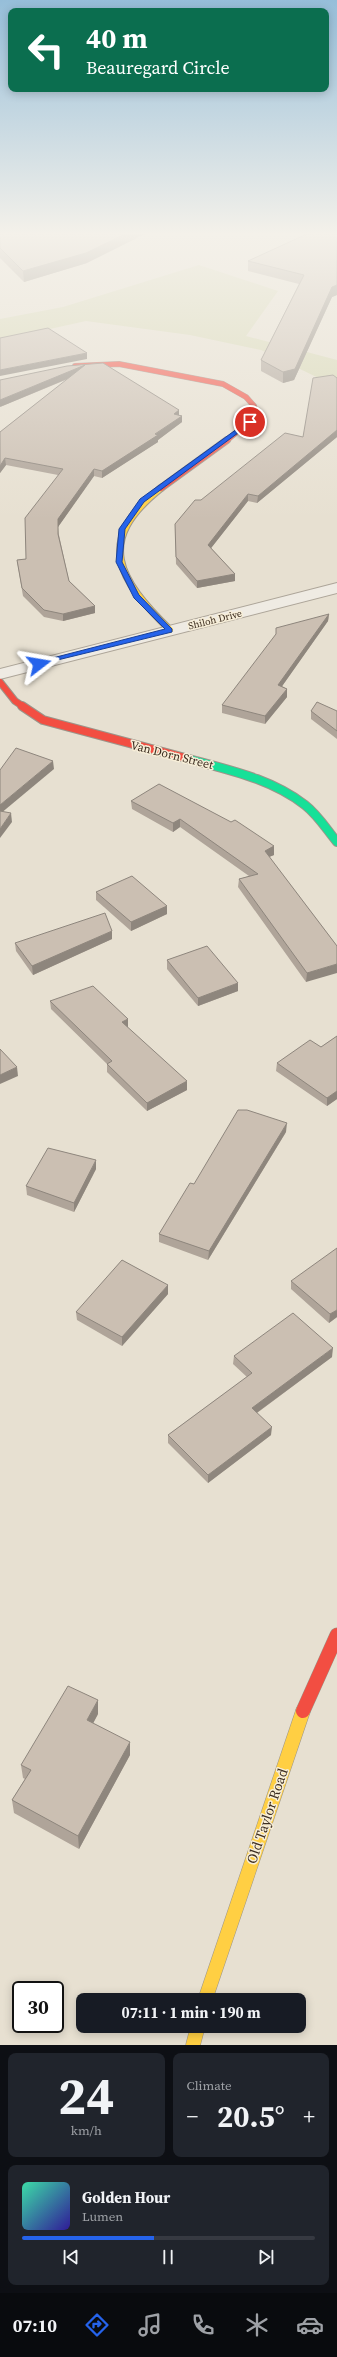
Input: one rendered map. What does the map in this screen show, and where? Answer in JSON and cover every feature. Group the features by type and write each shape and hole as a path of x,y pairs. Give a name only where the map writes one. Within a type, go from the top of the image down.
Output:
{"street":[{"path":"63,368 91,364 119,364 146,368 223,384 246,397 254,406 256,416 246,426 142,500 122,529 119,562 137,596 170,630"},
{"name":"Shiloh Drive","path":"0,674 337,588"},
{"name":"Van Dorn Street","path":"0,682 15,701 43,720 250,775 281,789 306,806 337,842"},
{"name":"Old Taylor Road","path":"207,1993 298,1723 337,1635"},
{"path":"193,2045 196,2033"}],"green space":[{"path":"0,328 52,328 0,340"},
{"path":"141,328 251,328 246,336 337,360 337,387 261,350 190,335"}],"building":[{"path":"49,328 87,353 0,370 0,338"},
{"path":"277,328 313,328 295,369 283,372 261,360"},
{"path":"103,363 179,410 174,414 182,416 155,434 158,435 102,471 94,469 58,519 58,534 69,581 95,606 63,614 44,610 22,588 17,560 26,559 25,518 63,469 5,458 0,466 0,432 85,365 0,400 0,380 67,366"},
{"path":"333,375 337,378 337,430 258,496 248,494 208,545 235,574 197,581 176,557 175,524 195,500 201,500 285,433 303,437 313,378"},
{"path":"329,614 278,685 287,689 265,716 222,705 276,634 276,628"},
{"path":"317,702 337,711 337,731 311,711"},
{"path":"16,748 53,761 0,805 0,770"},
{"path":"159,784 231,822 235,820 274,846 265,851 337,946 337,964 307,973 239,879 258,874 180,819 173,823 131,801"},
{"path":"0,811 11,813 0,829"},
{"path":"132,876 167,906 131,922 96,892"},
{"path":"105,913 112,931 32,966 15,943"},
{"path":"207,946 238,983 198,998 167,960"},
{"path":"93,986 128,1019 122,1022 187,1081 147,1103 107,1064 112,1061 50,1001"},
{"path":"337,1036 337,1091 327,1098 277,1063 310,1040 321,1047"},
{"path":"0,1049 17,1067 0,1075"},
{"path":"238,1110 247,1110 287,1123 209,1251 159,1234 190,1183 194,1184"},
{"path":"48,1148 96,1160 74,1203 26,1186"},
{"path":"337,1248 337,1310 330,1314 291,1281"},
{"path":"122,1260 168,1285 122,1337 76,1312"},
{"path":"293,1313 333,1348 252,1408 272,1427 208,1475 168,1435 252,1373 234,1356"},
{"path":"68,1686 98,1700 87,1720 130,1742 78,1836 12,1800 31,1770 21,1765"}],"traffic: fast":[{"path":"189,759 250,776 278,788 305,805 318,818 337,842"}],"traffic: slow":[{"path":"161,488 135,511 121,537 120,551 121,566 138,597 170,630"},
{"path":"207,1993 303,1711"},
{"path":"193,2045 196,2033"}],"traffic: jam":[{"path":"75,366 119,364 223,384 246,397 254,406 256,416 246,426 161,488"},
{"path":"0,682 15,701 43,720 189,759"},
{"path":"303,1711 337,1635"}],"route":[{"path":"39,664 170,630 137,596 119,562 122,529 127,519 142,500 250,422"}]}
